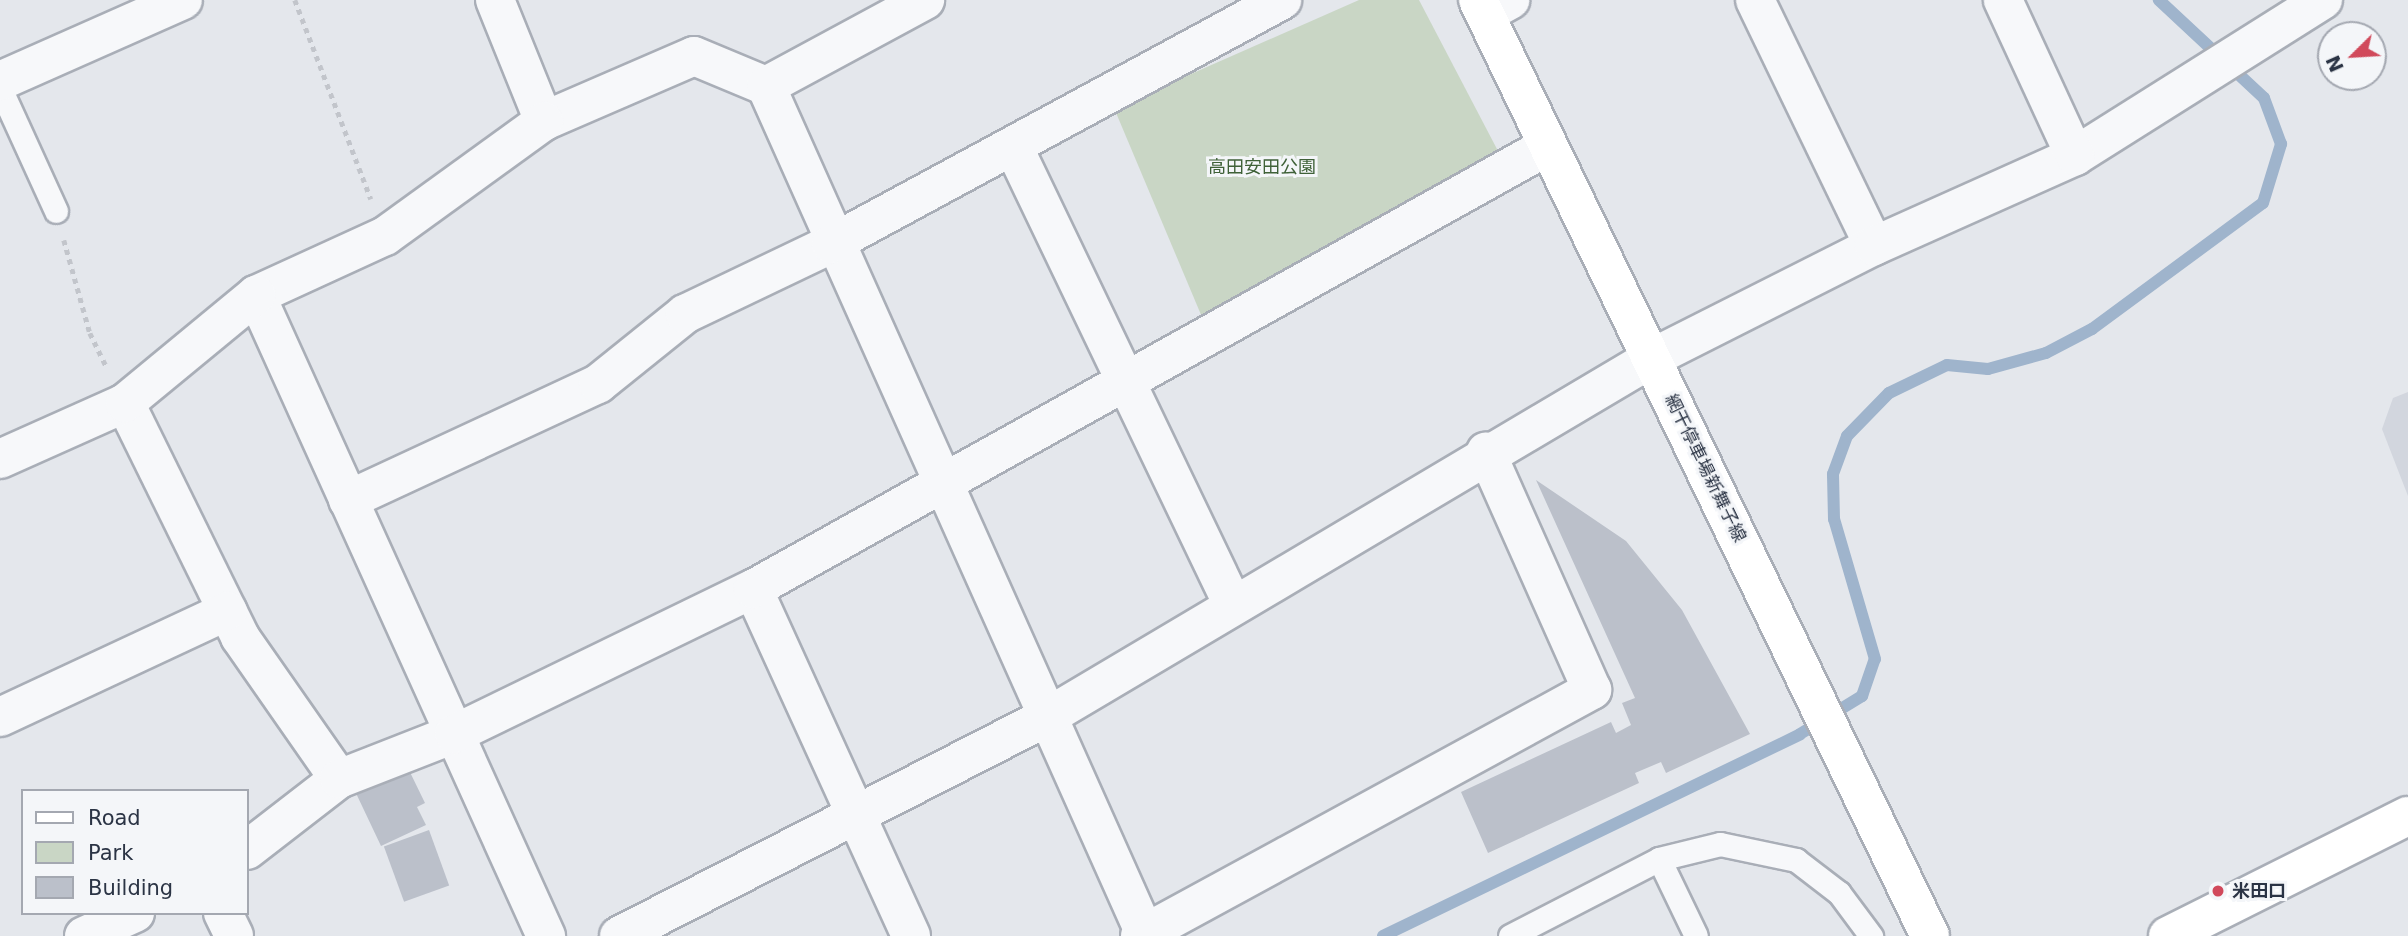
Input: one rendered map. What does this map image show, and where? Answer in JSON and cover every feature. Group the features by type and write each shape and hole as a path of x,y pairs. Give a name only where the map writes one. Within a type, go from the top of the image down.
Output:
{"main road":[{"name":"網干停車場新舞子線","path":"1491,5 1546,147 1652,358 1930,936"},
{"path":"2168,936 2408,816"}],"street":[{"path":"0,80 183,0"},
{"path":"495,0 544,121"},
{"path":"766,86 925,0"},
{"path":"348,500 598,384 685,314 831,244 1282,0"},
{"path":"1755,0 1874,246"},
{"path":"2003,0 2075,156"},
{"path":"619,936 1052,714 1486,452 1652,358 1874,246 2075,156 2323,0"},
{"path":"0,459 124,403 256,295 385,236 544,121 694,56 766,86 831,244 1052,714 1143,935 1592,690 1486,452"},
{"path":"1013,146 1233,605"},
{"path":"248,849 339,779 454,734 753,589 1128,385 1546,147"},
{"path":"256,295 546,936"},
{"path":"124,403 227,611 339,779"},
{"path":"753,589 858,813 911,936"},
{"path":"0,717 227,611"},
{"path":"84,936 131,915"},
{"path":"224,915 234,936"}],"lane":[{"path":"0,88 56,211"},
{"path":"1510,936 1659,859 1720,844 1796,860 1839,893 1871,936"},
{"path":"1659,859 1696,936"}],"path":[{"path":"295,0 385,236"},
{"path":"56,211 90,334 124,403"}],"shaded area":[{"path":"2408,392 2408,496 2382,429 2393,398"}],"green space":[{"name":"高田安田公園","path":"1359,0 1419,0 1498,151 1492,166 1207,329 1114,108"}],"building":[{"path":"1536,480 1626,541 1682,610 1750,734 1666,773 1661,762 1635,773 1639,783 1488,853 1461,792 1611,722 1616,733 1631,725 1622,703 1635,698"},
{"path":"406,764 425,803 417,807 426,825 381,846 354,789"},
{"path":"429,830 449,885 404,902 384,846"}],"waterway":[{"path":"1383,936 1800,734 1862,696 1875,659 1834,519 1833,474 1847,436 1889,393 1947,365 1988,369 2046,353 2092,329 2263,203 2281,144 2264,98 2159,0"}],"place":[{"name":"米田口","path":"2218,891"}]}
